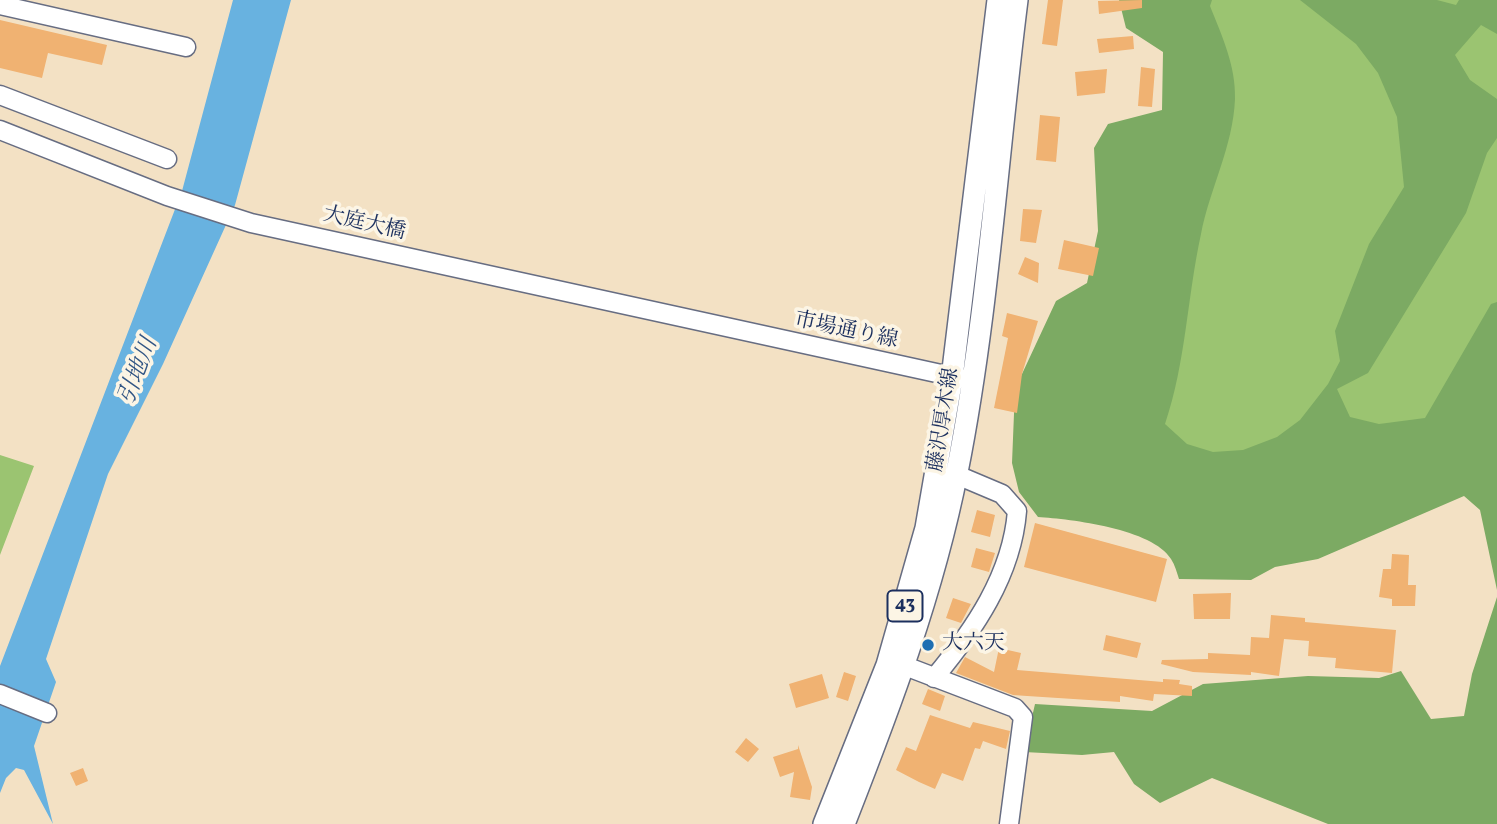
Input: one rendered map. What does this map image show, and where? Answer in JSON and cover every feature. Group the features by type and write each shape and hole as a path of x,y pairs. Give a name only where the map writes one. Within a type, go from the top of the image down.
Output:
{"main road":[{"name":"藤沢厚木線","path":"824,824 897,663 926,527 953,378 998,0"},
{"name":"藤沢厚木線","path":"844,824 957,475 974,380 1017,0"}],"street":[{"path":"0,5 186,47"},
{"path":"0,95 167,159"},
{"name":"大庭大橋","path":"0,130 155,192 251,223 729,330"},
{"name":"市場通り線","path":"729,330 953,378 974,380"},
{"path":"934,678 964,642 981,613 1002,575 1015,538 1017,511 1002,494 957,475"},
{"path":"897,663 1015,708 1023,717 1009,824"},
{"path":"0,694 47,713"}],"green space":[{"path":"1119,0 1212,0 1210,6 1233,75 1235,99 1230,134 1201,234 1178,377 1165,424 1187,444 1213,452 1243,450 1277,437 1300,420 1328,384 1340,361 1335,331 1369,244 1404,187 1397,117 1378,73 1356,44 1300,0 1437,0 1456,5 1459,0 1497,0 1497,34 1481,25 1455,55 1470,80 1497,99 1497,138 1487,153 1466,213 1368,373 1337,389 1350,417 1379,424 1425,418 1491,304 1497,302 1497,590 1480,510 1464,496 1318,559 1275,567 1251,580 1179,579 1171,559 1147,540 1110,528 1038,517 1019,492 1012,463 1015,389 1056,301 1087,283 1098,231 1094,148 1108,124 1162,110 1163,52 1126,28"},
{"path":"1203,0 1497,0 1497,357 1425,436 1254,478 1157,439"},
{"path":"0,455 34,466 0,555"},
{"path":"1497,597 1497,824 1328,824 1212,778 1160,803 1134,784 1114,752 1082,755 1024,752 1035,704 1152,711 1203,684 1308,676 1379,678 1401,671 1431,719 1464,716 1472,674"}],"water":[{"name":"引地川","path":"233,0 291,0 235,205 163,364 108,474 46,659 56,682 34,746 53,824 24,770 16,768 6,778 0,793 0,666 182,191"}],"building":[{"path":"1048,0 1063,0 1057,46 1042,44"},
{"path":"1142,0 1142,8 1099,14 1098,1"},
{"path":"0,20 107,45 102,65 48,53 42,78 0,68"},
{"path":"1133,36 1134,49 1099,53 1097,39"},
{"path":"1141,67 1155,69 1152,107 1138,106"},
{"path":"1107,69 1105,93 1077,96 1075,72"},
{"path":"1040,115 1060,117 1056,162 1036,160"},
{"path":"1023,209 1042,210 1036,243 1020,241"},
{"path":"1064,240 1099,248 1093,276 1058,269"},
{"path":"1025,257 1039,263 1038,283 1018,274"},
{"path":"1007,313 1038,321 1022,374 1017,413 994,408 1008,338 1002,336"},
{"path":"977,510 995,515 990,537 971,532"},
{"path":"1035,523 1167,559 1156,602 1024,567"},
{"path":"976,548 995,553 989,572 971,567"},
{"path":"1392,554 1409,555 1408,585 1416,585 1415,606 1392,606 1392,599 1379,597 1383,569 1391,569"},
{"path":"1231,593 1230,619 1194,619 1193,594"},
{"path":"953,598 971,604 961,623 946,618"},
{"path":"1271,615 1305,618 1305,622 1396,630 1392,673 1335,668 1336,658 1308,656 1309,641 1284,639 1279,676 1251,672 1251,675 1193,672 1161,664 1162,660 1208,659 1208,653 1250,655 1251,637 1269,638"},
{"path":"1106,635 1141,643 1137,658 1103,650"},
{"path":"999,648 1021,653 1017,670 1163,682 1163,679 1180,680 1179,684 1192,686 1192,696 1154,694 1153,701 1120,696 1120,702 1013,695 956,673 965,657 994,672"},
{"path":"844,672 856,676 848,701 836,697"},
{"path":"822,674 829,698 796,708 789,684"},
{"path":"928,689 945,696 940,711 922,704"},
{"path":"930,715 970,728 973,722 1010,731 1006,749 983,741 980,749 975,748 963,781 942,773 935,789 919,782 896,770 906,747 916,751"},
{"path":"746,738 759,749 748,762 735,752"},
{"path":"798,745 812,787 810,800 790,797 794,772 780,777 773,757 798,749"},
{"path":"83,768 88,781 76,786 70,773"}],"place":[{"name":"大六天","path":"928,645"}]}
